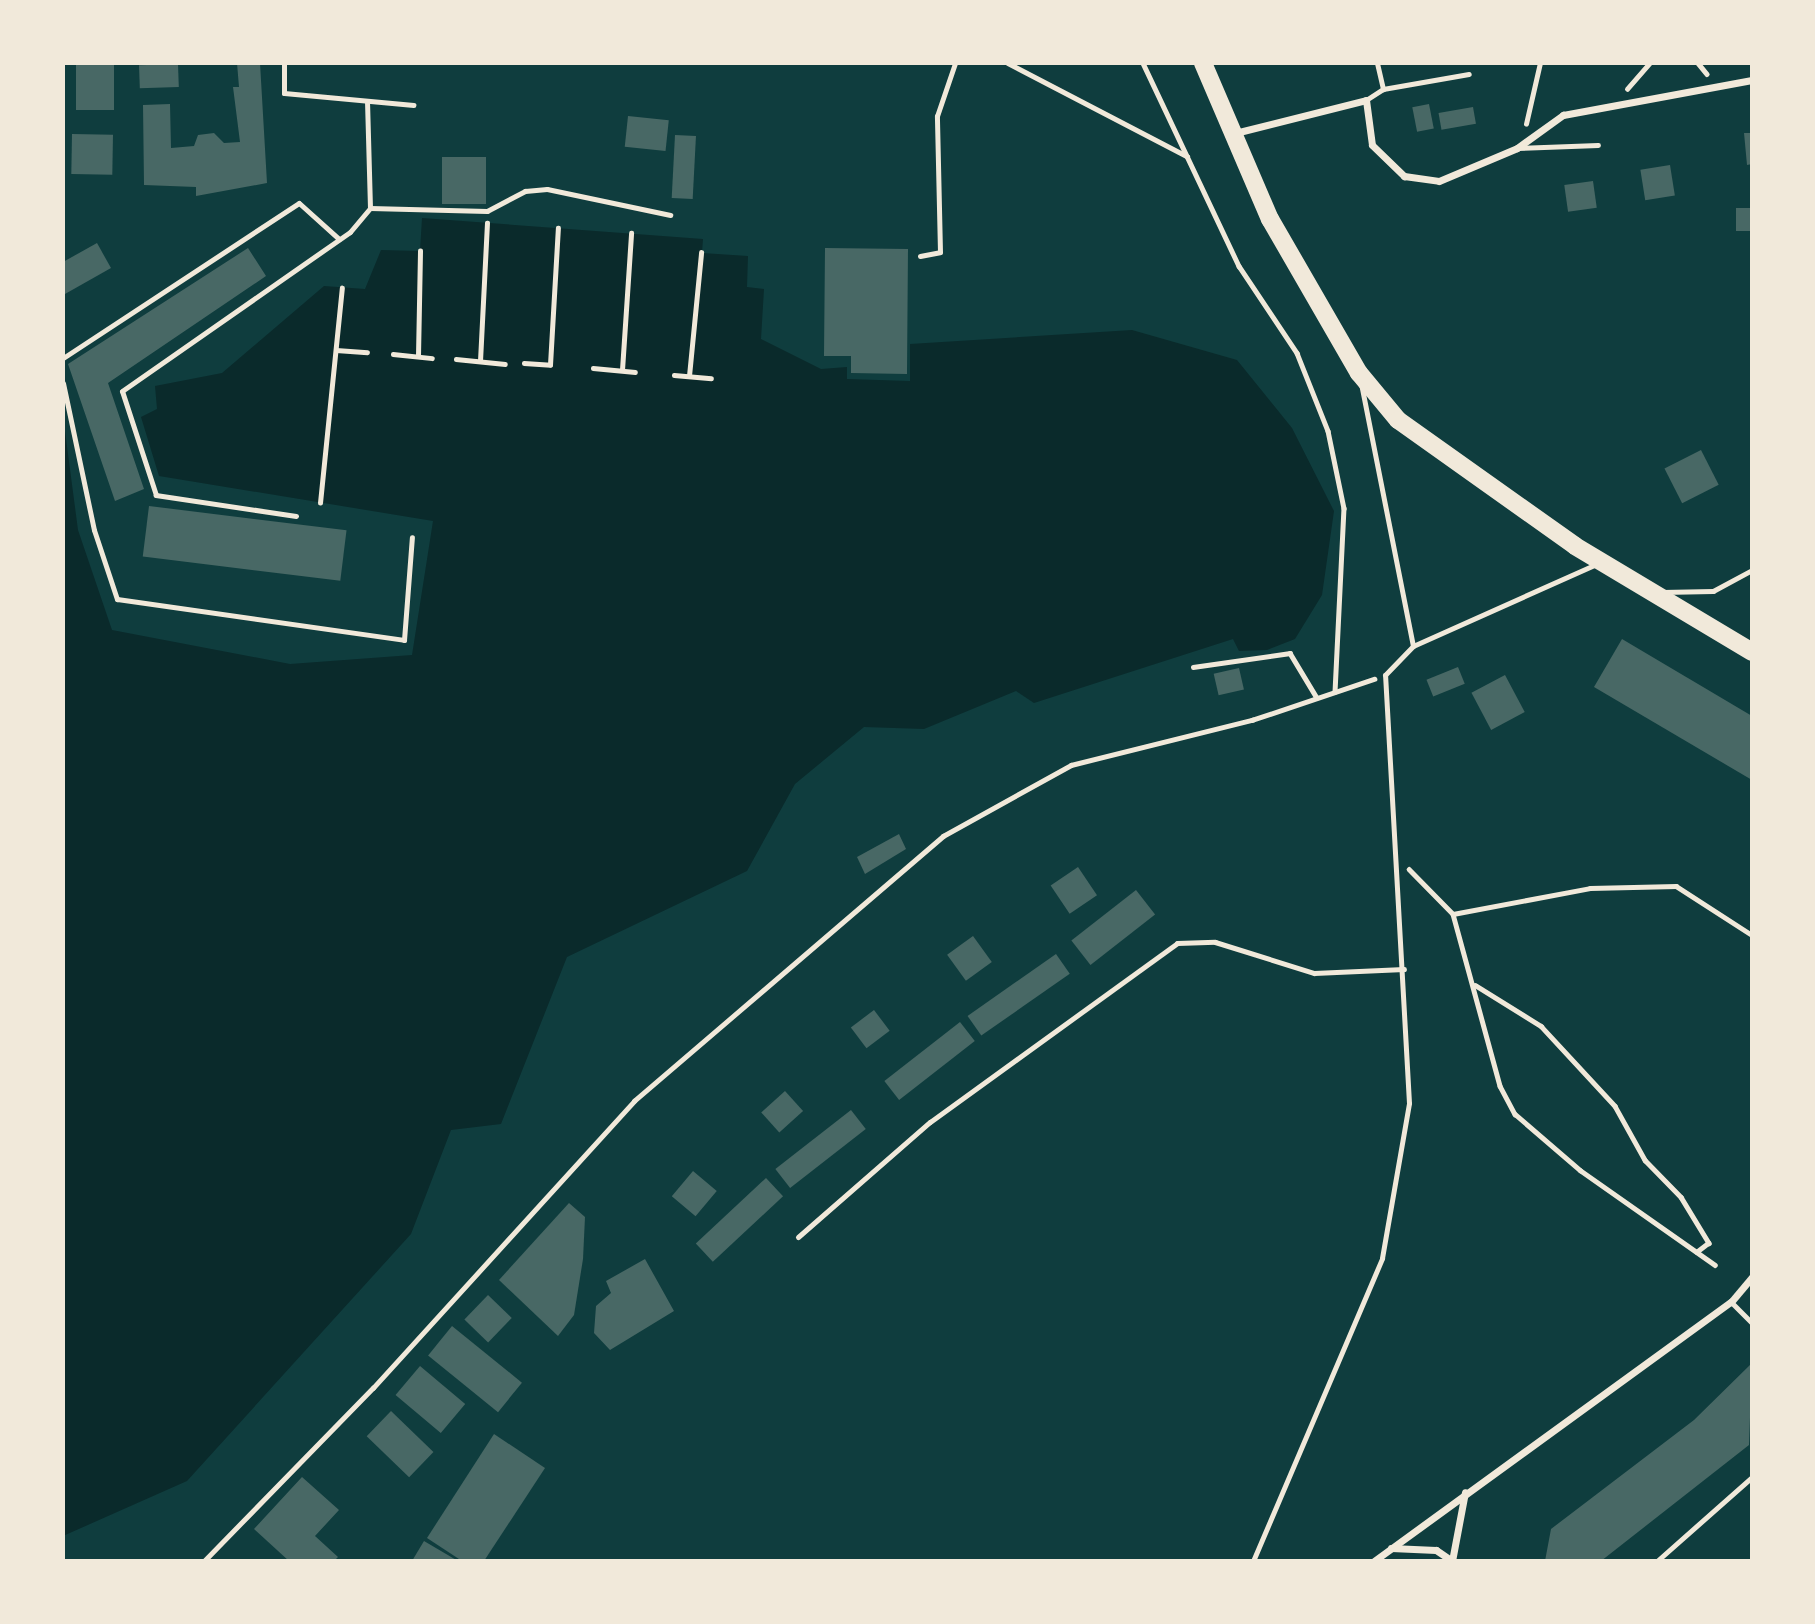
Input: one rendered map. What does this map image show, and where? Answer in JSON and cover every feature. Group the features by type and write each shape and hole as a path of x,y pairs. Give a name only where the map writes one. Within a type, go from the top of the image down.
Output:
{"main road":[{"path":"1203,63 1231,134 1270,219 1359,373 1398,421 1601,562 1752,652"}],"street":[{"path":"1231,134 1366,100 1373,145 1404,176 1438,181 1517,148 1563,115 1752,80"},
{"path":"1374,1561 1465,1491 1731,1302 1752,1277"},
{"path":"1390,1548 1436,1550 1451,1560 1465,1491"}],"lane":[{"path":"284,63 284,93 413,105"},
{"path":"920,256 940,252 937,116 955,63"},
{"path":"1377,63 1383,89"},
{"path":"1366,100 1383,89 1469,74"},
{"path":"296,516 156,495 122,391 340,239 370,208 367,102"},
{"path":"1517,148 1598,145"},
{"path":"370,208 487,211 525,191 547,190 670,215"},
{"path":"63,358 299,203 340,239"},
{"path":"1359,373 1413,646"},
{"path":"63,383 94,530 117,599 404,640 412,537"},
{"path":"1253,1561 1382,1258 1409,1103 1399,858 1385,675 1413,646 1601,562"},
{"path":"1654,592 1713,591 1752,570"},
{"path":"798,1237 930,1122 1177,943 1215,942 1314,973 1404,969"},
{"path":"1731,1302 1752,1324"},
{"path":"1657,1561 1752,1477"}],"path":[{"path":"1008,63 1187,156"},
{"path":"1143,63 1239,266 1297,353 1328,431 1344,508 1335,692"},
{"path":"1517,148 1536,101 1540,63"},
{"path":"1615,104 1650,63"},
{"path":"480,361 487,223"},
{"path":"524,363 550,365 558,228"},
{"path":"622,370 631,233"},
{"path":"418,356 420,251"},
{"path":"689,376 701,253"},
{"path":"320,503 342,288"},
{"path":"336,350 367,352"},
{"path":"393,354 432,358"},
{"path":"456,359 505,364"},
{"path":"593,368 635,372"},
{"path":"674,375 711,378"},
{"path":"1194,667 1290,653 1317,698"},
{"path":"204,1561 373,1388 634,1101 943,836 1071,765 1317,698 1385,675"},
{"path":"1399,858 1453,914 1475,985 1500,1086 1515,1114 1580,1170 1715,1265"},
{"path":"1453,914 1590,888 1676,886 1752,934"},
{"path":"1475,985 1541,1026 1615,1106 1645,1160 1681,1197 1709,1243 1697,1252"}],"water":[{"path":"422,218 703,239 702,253 748,256 747,287 764,289 761,339 821,369 847,367 847,379 910,381 910,344 1132,330 1237,360 1292,428 1334,511 1322,595 1295,639 1267,650 1239,651 1233,639 1034,703 1016,691 924,729 864,727 795,784 747,871 567,957 501,1124 451,1130 411,1234 187,1481 63,1536 63,416 78,530 112,630 290,664 412,655 433,521 159,476 141,417 157,409 155,386 222,373 324,286 365,289 381,250 420,251"}],"building":[{"path":"76,63 114,63 114,110 76,110"},
{"path":"237,63 260,63 267,183 196,196 196,187 144,185 143,105 170,104 171,148 194,146 198,135 214,133 224,143 240,142 233,87 239,87"},
{"path":"178,64 179,87 140,88 139,65"},
{"path":"1429,104 1434,129 1417,132 1412,107"},
{"path":"1473,107 1476,124 1441,130 1439,113"},
{"path":"628,116 669,120 666,151 625,147"},
{"path":"1744,133 1752,133 1752,164 1747,165"},
{"path":"72,134 113,135 112,175 71,174"},
{"path":"675,135 696,136 693,199 672,198"},
{"path":"442,157 486,157 486,204 442,204"},
{"path":"1670,165 1675,196 1645,200 1640,170"},
{"path":"1593,181 1597,208 1568,212 1564,185"},
{"path":"1736,208 1752,208 1752,231 1736,231"},
{"path":"97,243 111,268 65,294 63,262"},
{"path":"248,248 266,276 108,383 144,489 115,501 68,364"},
{"path":"825,248 908,249 907,374 851,373 851,356 824,356"},
{"path":"1701,450 1719,485 1682,503 1664,469"},
{"path":"149,506 347,530 340,581 143,557"},
{"path":"1622,639 1752,716 1752,780 1594,687"},
{"path":"1458,667 1465,684 1433,696 1426,680"},
{"path":"1239,668 1244,689 1219,695 1214,674"},
{"path":"1505,675 1525,712 1491,730 1471,693"},
{"path":"899,834 906,849 865,874 857,857"},
{"path":"1078,867 1097,895 1070,914 1051,885"},
{"path":"1136,890 1155,914 1090,965 1071,940"},
{"path":"973,936 992,962 966,981 947,955"},
{"path":"1056,954 1070,974 981,1036 968,1016"},
{"path":"874,1010 890,1031 866,1048 851,1027"},
{"path":"960,1022 975,1041 899,1100 884,1081"},
{"path":"785,1091 803,1111 779,1132 761,1112"},
{"path":"851,1110 866,1129 790,1188 775,1169"},
{"path":"693,1171 717,1191 696,1216 672,1196"},
{"path":"766,1178 783,1196 713,1262 696,1243"},
{"path":"569,1203 585,1217 583,1259 574,1315 558,1336 499,1280"},
{"path":"645,1259 674,1311 610,1350 594,1333 596,1306 611,1293 606,1281"},
{"path":"488,1295 512,1318 488,1342 464,1319"},
{"path":"452,1326 522,1383 498,1412 428,1356"},
{"path":"1752,1363 1749,1445 1601,1561 1545,1561 1551,1529 1694,1420"},
{"path":"420,1366 465,1404 441,1433 396,1395"},
{"path":"391,1411 433,1452 409,1477 367,1436"},
{"path":"494,1434 545,1468 484,1561 462,1561 427,1538"},
{"path":"302,1477 339,1510 315,1536 338,1557 334,1561 289,1561 254,1529"},
{"path":"424,1541 458,1561 412,1561"}]}
